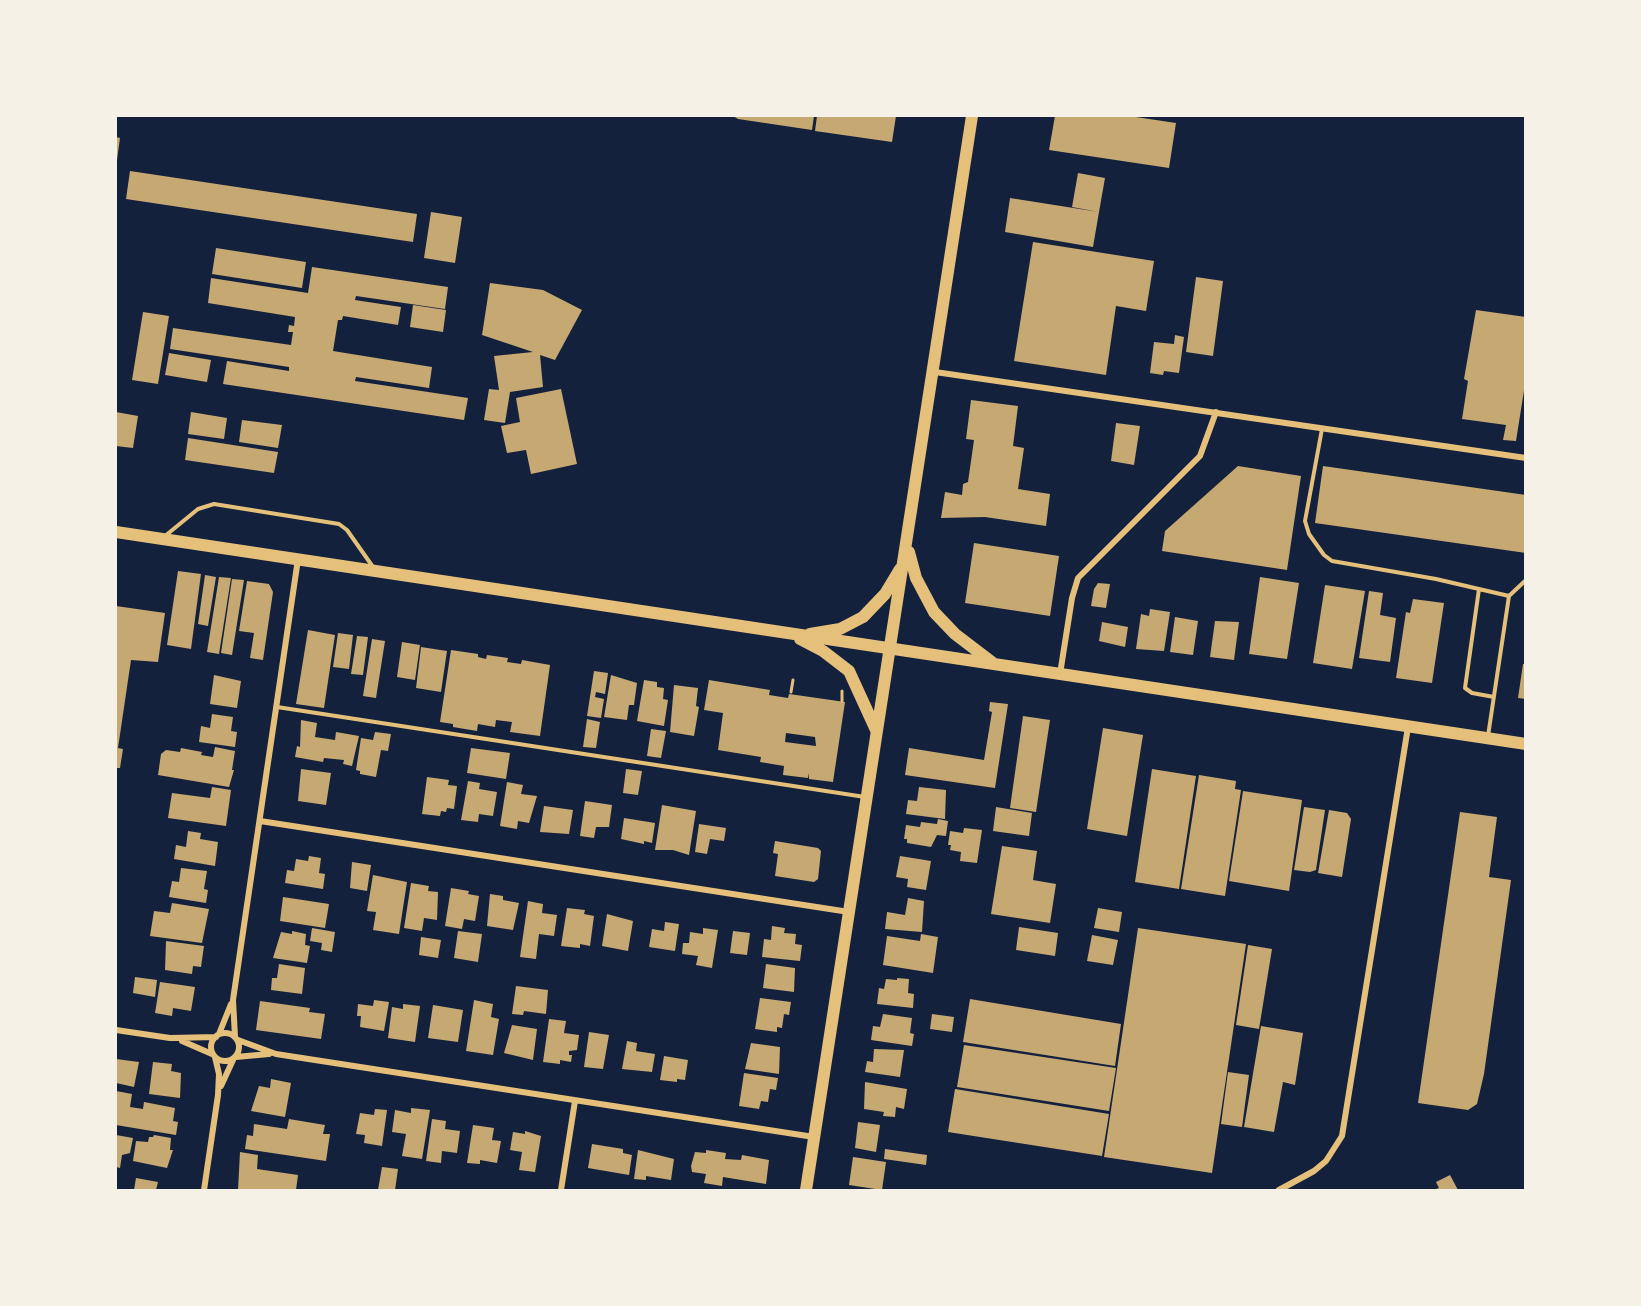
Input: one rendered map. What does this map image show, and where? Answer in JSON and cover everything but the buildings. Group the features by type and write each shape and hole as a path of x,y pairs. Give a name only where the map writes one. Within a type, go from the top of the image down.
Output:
{"main road":[{"path":"806,1191 876,731 935,372 951,243 972,116"},
{"path":"116,532 1526,744"},
{"path":"907,545 916,578 934,612 955,634 996,665"},
{"path":"794,635 840,628 861,619 885,594 904,564"},
{"path":"794,635 823,651 849,671 876,731"}],"street":[{"path":"935,372 1526,458"},
{"path":"1059,675 1072,598 1078,578 1200,456 1216,412"},
{"path":"218,1095 240,1048 233,1000 298,560"},
{"path":"1279,1191 1314,1171 1326,1161 1342,1136 1408,727"},
{"path":"260,822 849,912"},
{"path":"204,1191 219,1074 211,1044 233,1000"},
{"path":"116,1030 170,1038 196,1045 224,1061 276,1054"},
{"path":"170,1038 228,1033 276,1054 814,1137"},
{"path":"561,1191 575,1101"}],"lane":[{"path":"1322,428 1305,521 1309,534 1324,555 1332,561 1509,596"},
{"path":"162,539 198,509 214,504 339,524 347,530 376,571"},
{"path":"1488,739 1509,596 1526,580"},
{"path":"1479,589 1465,688 1472,693 1494,697"},
{"path":"277,707 866,797"}],"path":[{"path":"791,692 793,680"},
{"path":"842,688 842,701"}]}
